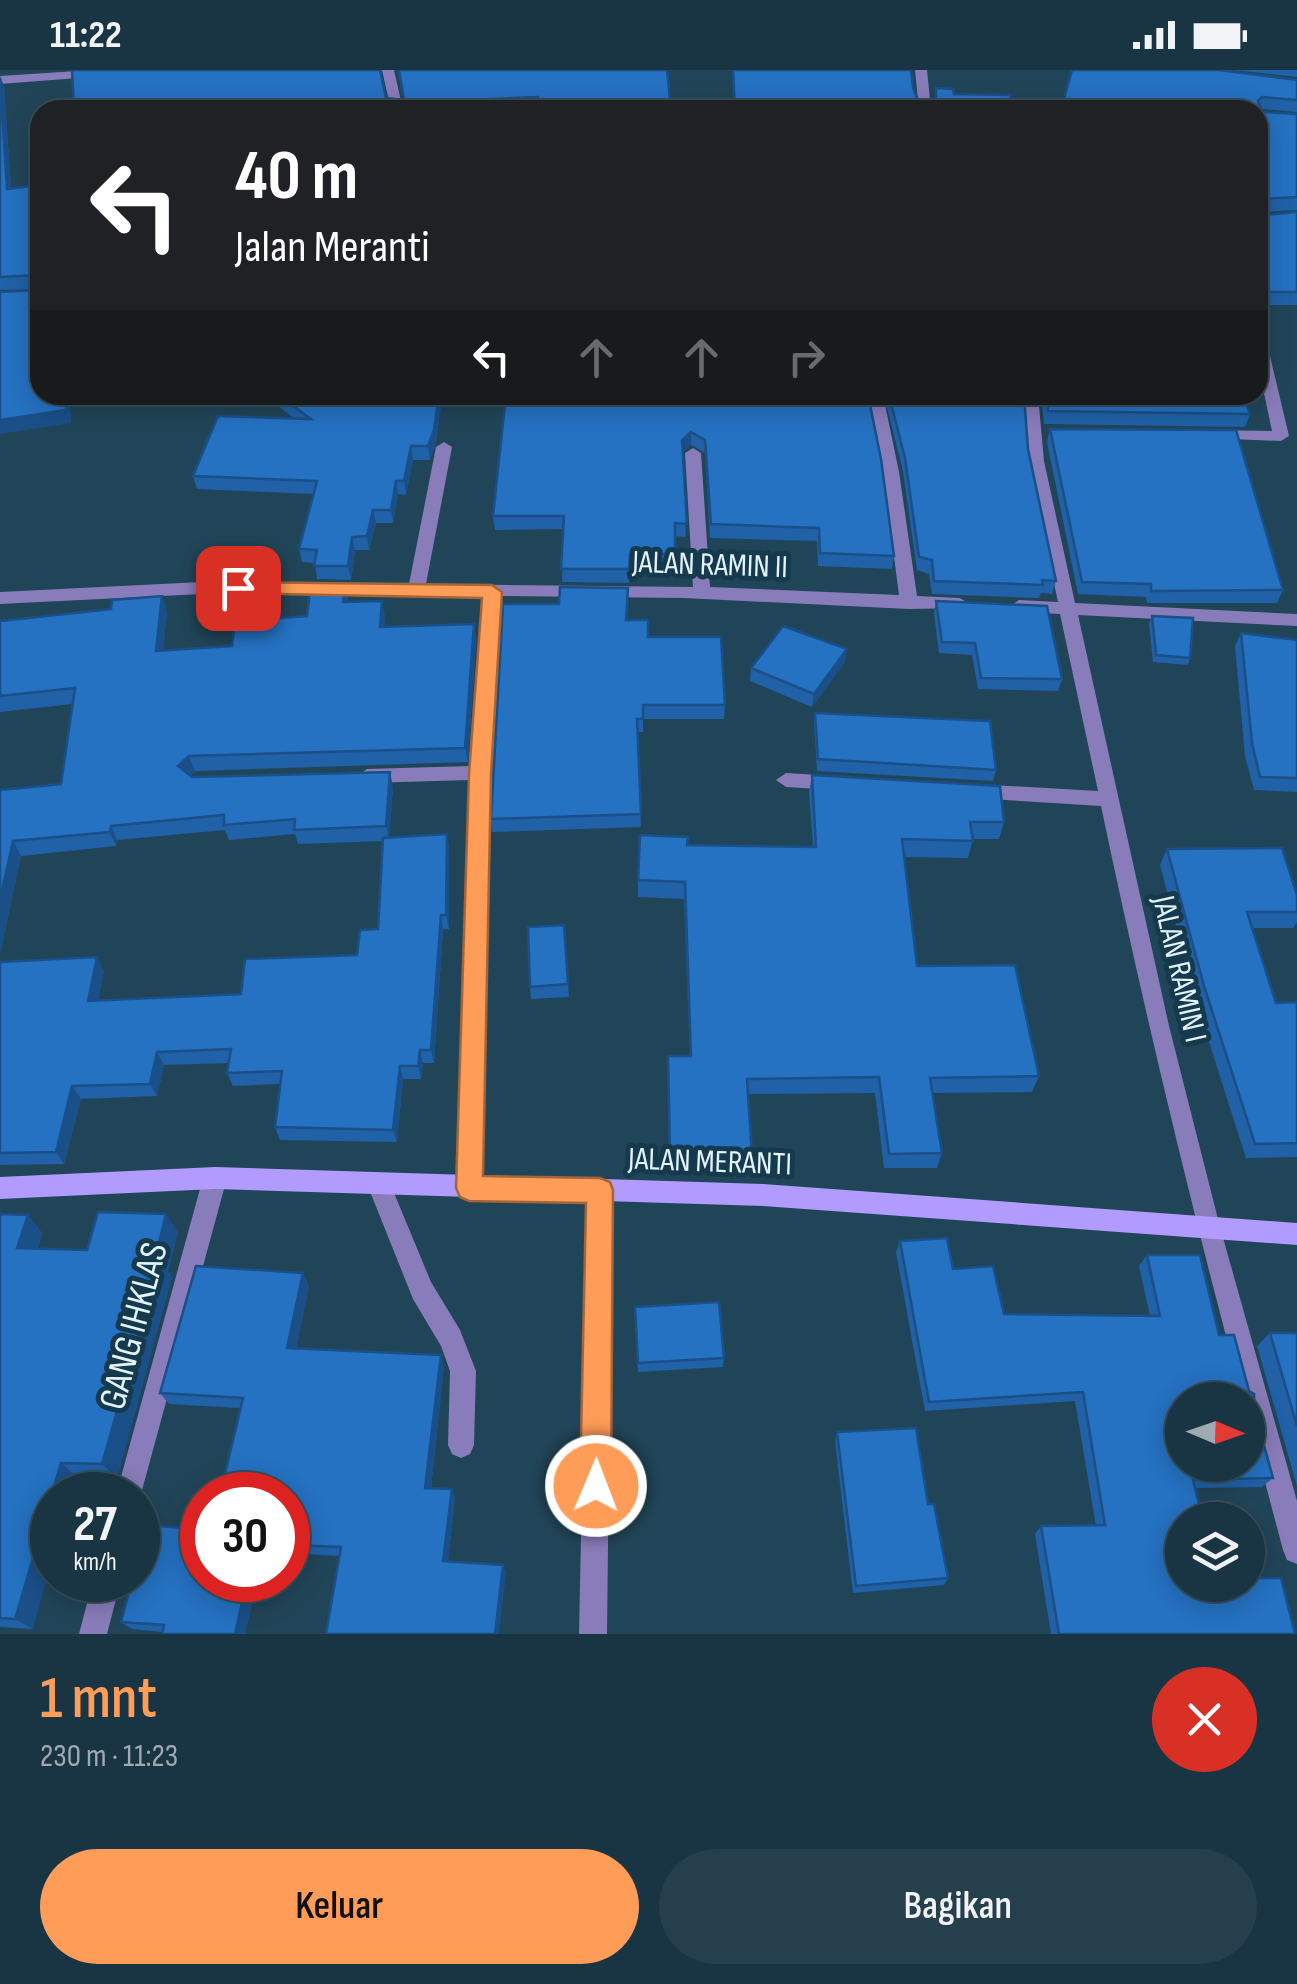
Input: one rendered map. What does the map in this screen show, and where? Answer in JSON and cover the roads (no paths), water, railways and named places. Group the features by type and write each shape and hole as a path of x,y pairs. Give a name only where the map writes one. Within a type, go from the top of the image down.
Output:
{"street":[{"path":"0,80 143,70"},
{"path":"388,70 395,100"},
{"path":"921,70 924,100"},
{"path":"1186,435 1280,436 1268,381"},
{"path":"877,405 909,603"},
{"name":"JALAN RAMIN I","path":"1033,405 1043,434 1066,608 1107,798 1208,1228 1297,1550"},
{"path":"417,590 444,447"},
{"path":"693,453 702,592"},
{"name":"JALAN RAMIN II","path":"0,598 202,588 702,592 988,606"},
{"path":"469,1188 480,774 492,592"},
{"path":"1007,606 1297,620"},
{"path":"344,777 480,774"},
{"path":"786,780 862,784"},
{"path":"956,790 1107,798"},
{"name":"JALAN MERANTI","path":"0,1188 216,1178 600,1190 888,1202 1297,1234"},
{"name":"GANG IHKLAS","path":"135,1472 216,1178"},
{"path":"379,1184 422,1290 451,1339 463,1371 461,1445"},
{"path":"593,1634 600,1190"},
{"path":"92,1634 100,1602"}]}
